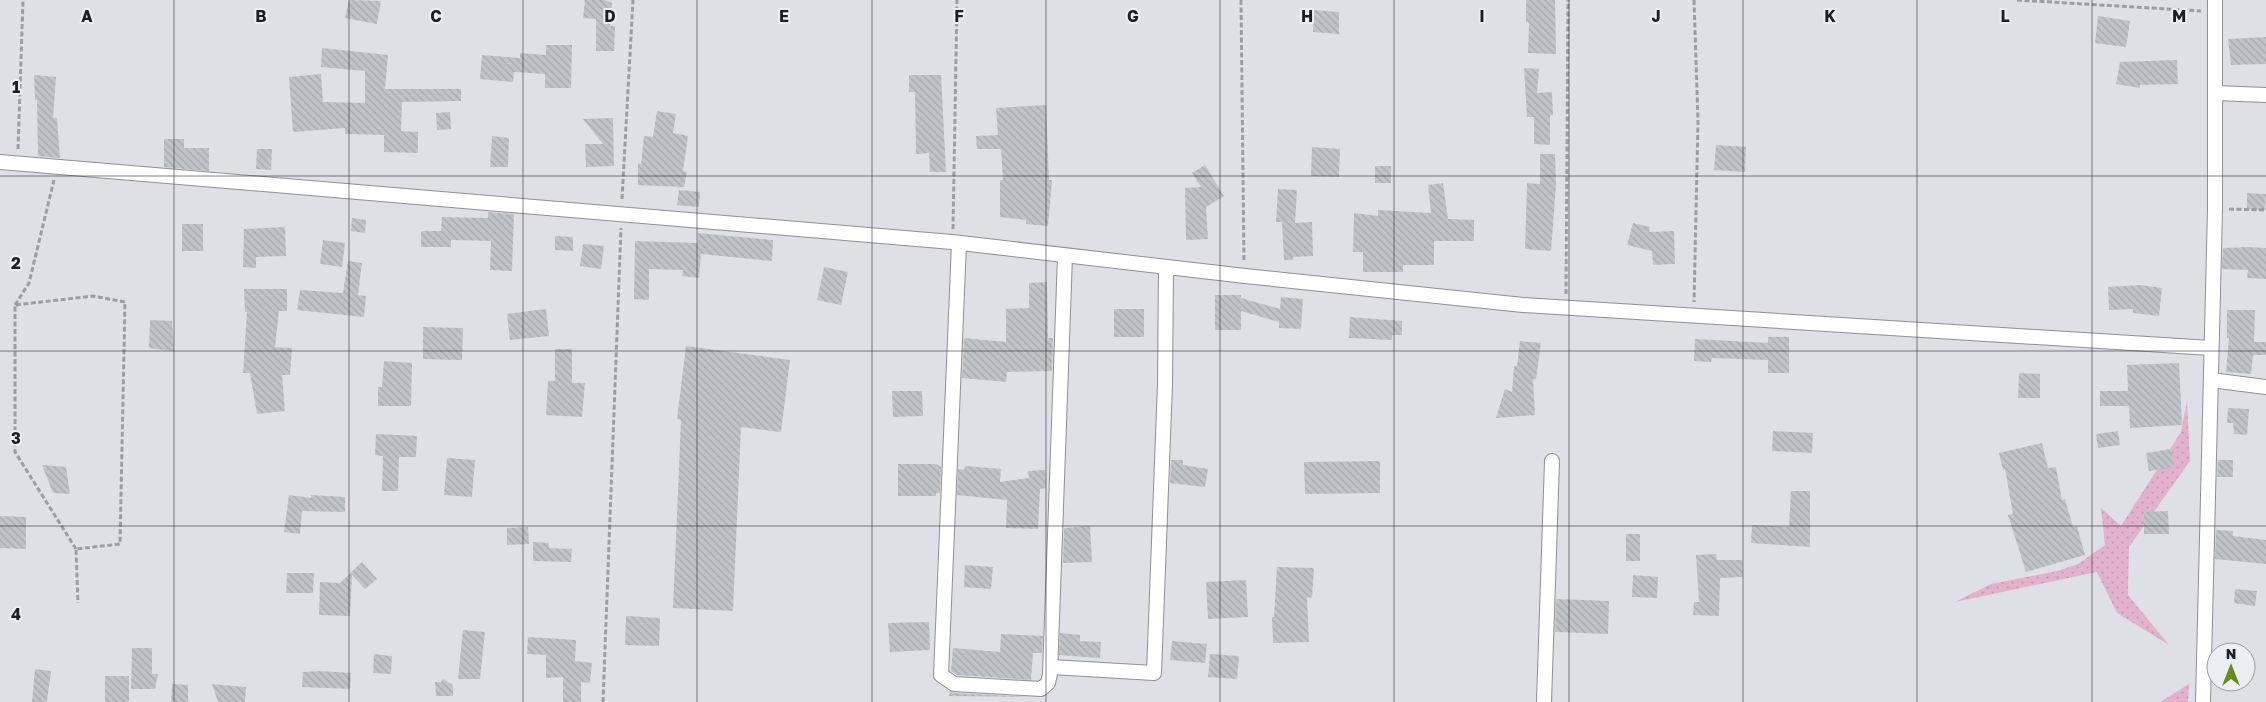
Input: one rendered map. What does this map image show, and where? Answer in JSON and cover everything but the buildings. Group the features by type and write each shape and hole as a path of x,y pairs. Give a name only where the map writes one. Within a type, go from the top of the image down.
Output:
{"street":[{"path":"2203,702 2215,209 2215,6"},
{"path":"2215,94 2266,95"},
{"path":"0,162 956,243 1523,305 2211,348"},
{"path":"956,243 941,675 954,684 1041,689 1048,683 1051,667 1065,256"},
{"path":"1051,667 1154,673 1165,384 1166,267"},
{"path":"2211,380 2266,387"},
{"path":"1544,702 1552,461"}],"path":[{"path":"19,164 24,0"},
{"path":"603,702 621,214 632,0"},
{"path":"956,243 957,0"},
{"path":"1241,0 1245,276"},
{"path":"1566,307 1568,0"},
{"path":"1694,0 1698,121 1694,315"},
{"path":"2017,0 2215,6"},
{"path":"57,167 29,283 15,305 15,452 76,549 78,603"},
{"path":"2215,209 2266,210"},
{"path":"15,305 93,296 125,302 120,544 76,549"}],"shaded area":[{"path":"2187,401 2190,461 2129,547 2128,595 2169,645 2117,613 2097,572 1955,602 1991,584 2057,571 2078,564 2105,545 2101,508 2121,526 2181,432"},
{"path":"2189,684 2188,702 2160,702"}]}
